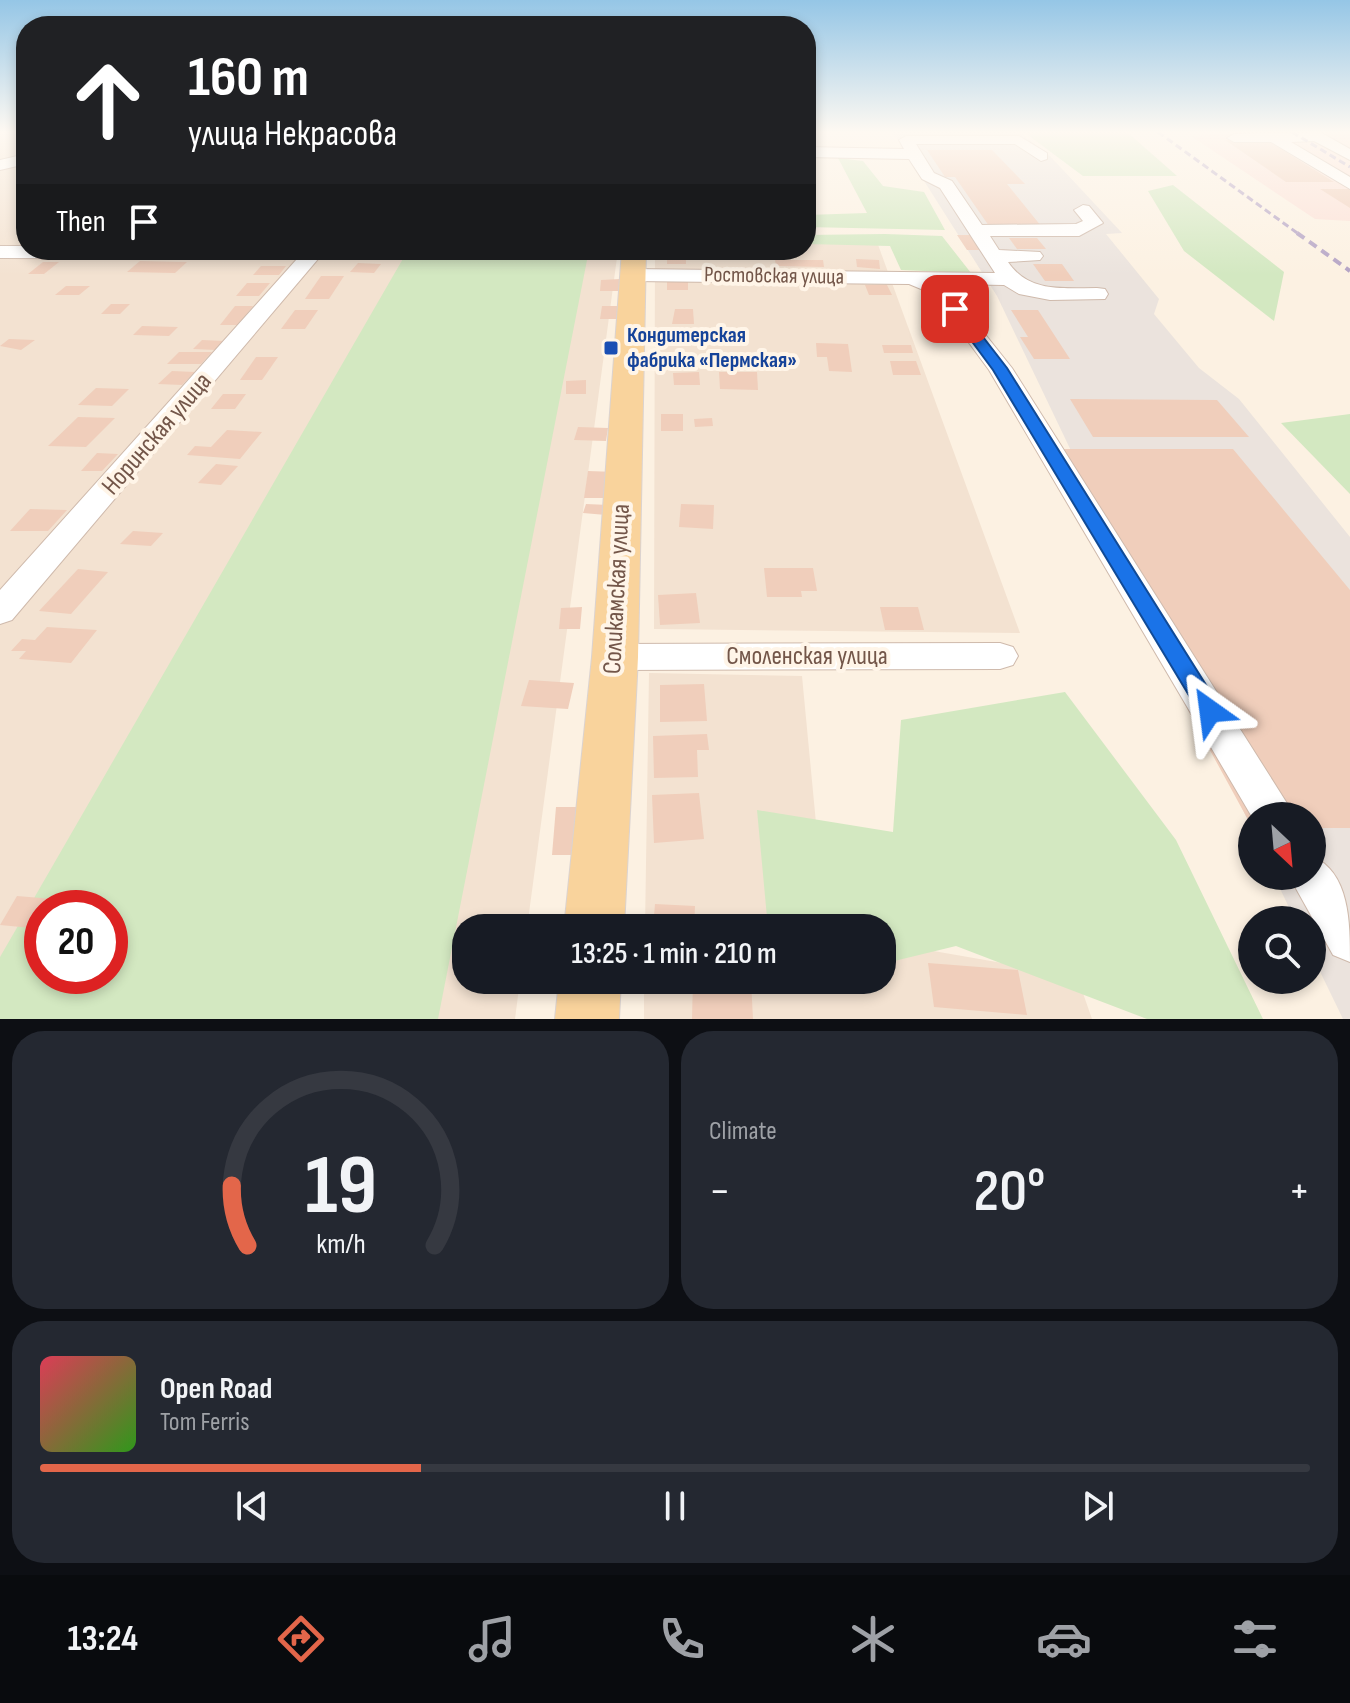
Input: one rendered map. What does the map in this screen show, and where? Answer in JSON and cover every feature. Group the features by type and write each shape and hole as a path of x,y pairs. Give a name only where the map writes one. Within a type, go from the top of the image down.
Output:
{"main road":[{"name":"Соликамская улица","path":"595,914 615,657 633,262"},
{"path":"587,1019 589,994"}],"street":[{"path":"935,180 946,185 1009,279"},
{"path":"977,231 1079,230 1094,223 1083,210"},
{"path":"994,256 1033,256"},
{"path":"0,276 23,260"},
{"name":"Норинская улица","path":"0,612 307,260"},
{"name":"Ростовская улица","path":"633,262 915,279 1009,279 1017,286 1054,294 1097,294"},
{"path":"915,279 940,290 1000,368 1265,802"},
{"name":"Смоленская улица","path":"615,657 1000,656"},
{"path":"1320,890 1350,939"}],"shaded area":[{"path":"0,180 16,180 16,260 429,260 45,890 24,890 24,924 0,963"},
{"path":"923,180 1072,180 1122,233 1106,234 1159,299 1154,314 1199,368 1239,399 1350,537 1350,1019 1343,1019 1326,984 1326,906 1288,906 1281,890 1326,890 1326,802 1239,802 997,296"},
{"path":"1256,180 1350,180 1350,221 1315,219"},
{"path":"816,241 877,242 1020,633 654,629 655,260 816,260"},
{"path":"568,260 617,260 529,914 452,914 452,994 518,994 515,1019 393,1019"},
{"path":"649,673 802,676 825,914 645,914"},
{"path":"896,944 1077,976 1092,1019 644,1019 644,994 896,994"}],"green space":[{"path":"849,180 878,180 883,186 924,192 945,230 816,227 816,215 867,213"},
{"path":"1173,185 1284,272 1274,321 1184,251 1148,191"},
{"path":"816,235 942,236 971,273 901,270 890,246 816,244"},
{"path":"402,260 587,260 459,914 452,914 452,948 438,1019 0,1019 0,957 24,915 24,994 128,994 128,890 39,890"},
{"path":"1350,414 1350,494 1281,423"},
{"path":"1065,692 1176,840 1238,968 1238,994 1251,994 1263,1019 1147,1019 956,946 896,961 896,914 767,914 757,810 893,832 901,720"}],"building":[{"path":"957,180 1021,180 1025,184 1007,184 1041,226 989,226"},
{"path":"1282,180 1334,182 1286,182"},
{"path":"1320,189 1350,189 1350,208"},
{"path":"957,235 975,235 986,250 967,250"},
{"path":"1009,238 1037,238 1046,249 1017,249"},
{"path":"856,259 879,260 880,269 857,267"},
{"path":"667,260 686,260 686,264 667,264"},
{"path":"775,260 823,260 824,267 776,266"},
{"path":"140,261 187,262 175,273 127,272"},
{"path":"43,262 59,262 44,274 28,274"},
{"path":"358,263 381,264 374,273 350,272"},
{"path":"1033,264 1062,264 1074,281 1045,281"},
{"path":"261,266 286,266 279,275 253,275"},
{"path":"321,276 344,276 329,299 305,299"},
{"path":"620,279 620,291 600,291 601,280"},
{"path":"667,281 688,282 688,290 667,290"},
{"path":"247,283 270,283 259,296 236,296"},
{"path":"865,285 887,285 892,295 869,295"},
{"path":"66,286 90,286 79,295 55,295"},
{"path":"111,304 130,304 120,314 101,314"},
{"path":"235,306 253,306 238,325 220,325"},
{"path":"602,306 621,306 619,319 600,319"},
{"path":"675,309 693,309 694,324 672,324"},
{"path":"295,310 318,310 305,329 281,329"},
{"path":"1011,310 1038,310 1070,359 1034,359 1020,337 1028,337"},
{"path":"142,326 178,327 169,336 133,335"},
{"path":"9,339 35,340 21,350 0,346"},
{"path":"202,340 224,341 216,350 193,349"},
{"path":"816,343 848,344 852,372 829,371 827,357 817,357"},
{"path":"882,345 911,345 913,353 884,353"},
{"path":"179,352 212,352 201,364 167,364"},
{"path":"256,357 278,357 262,380 240,380"},
{"path":"890,361 916,361 921,375 893,375"},
{"path":"172,371 195,372 182,385 158,384"},
{"path":"699,372 700,385 674,385 673,373"},
{"path":"719,372 757,372 758,390 720,389"},
{"path":"586,380 586,394 566,394 566,381"},
{"path":"96,388 129,389 112,406 78,405"},
{"path":"223,394 246,394 235,409 211,409"},
{"path":"1070,399 1217,400 1249,437 1093,437"},
{"path":"661,414 683,414 683,431 661,431"},
{"path":"78,417 115,418 86,447 48,446"},
{"path":"712,418 713,426 695,427 694,419"},
{"path":"578,427 608,428 606,441 574,440"},
{"path":"227,430 262,432 240,459 187,455 195,446 211,447"},
{"path":"1045,449 1233,449 1350,590 1350,828 1326,828 1326,802 1238,802"},
{"path":"97,453 118,454 102,471 81,471"},
{"path":"216,464 238,466 221,485 198,483"},
{"path":"588,471 616,472 612,498 584,498"},
{"path":"586,504 609,505 606,515 583,513"},
{"path":"681,504 714,505 713,529 679,527"},
{"path":"30,509 67,510 48,531 10,531"},
{"path":"133,531 163,533 151,546 120,544"},
{"path":"764,568 813,568 817,591 801,591 802,597 767,597"},
{"path":"78,569 108,572 71,614 39,611"},
{"path":"696,593 700,623 660,625 658,595"},
{"path":"582,607 580,629 559,629 561,608"},
{"path":"880,607 918,607 924,630 885,630"},
{"path":"47,627 97,630 71,663 19,659 26,651 11,651 22,639 35,640"},
{"path":"529,680 574,683 568,709 521,706"},
{"path":"704,684 707,721 660,722 660,685"},
{"path":"707,734 709,750 697,750 698,777 654,778 653,736"},
{"path":"699,793 704,839 654,843 652,795"},
{"path":"556,807 586,807 582,855 552,855"},
{"path":"17,896 24,897 24,927 0,925"},
{"path":"655,904 695,906 695,914 654,914"},
{"path":"928,963 1018,970 1027,1015 934,1007"},
{"path":"693,994 752,994 753,1019 692,1019"}],"railway":[{"path":"1224,180 1300,235"},
{"path":"1297,233 1350,271"}],"place":[{"name":"Кондитерская фабрика «Пермская»","path":"611,348"}],"route":[{"path":"955,309 1000,368 1210,711"}]}
